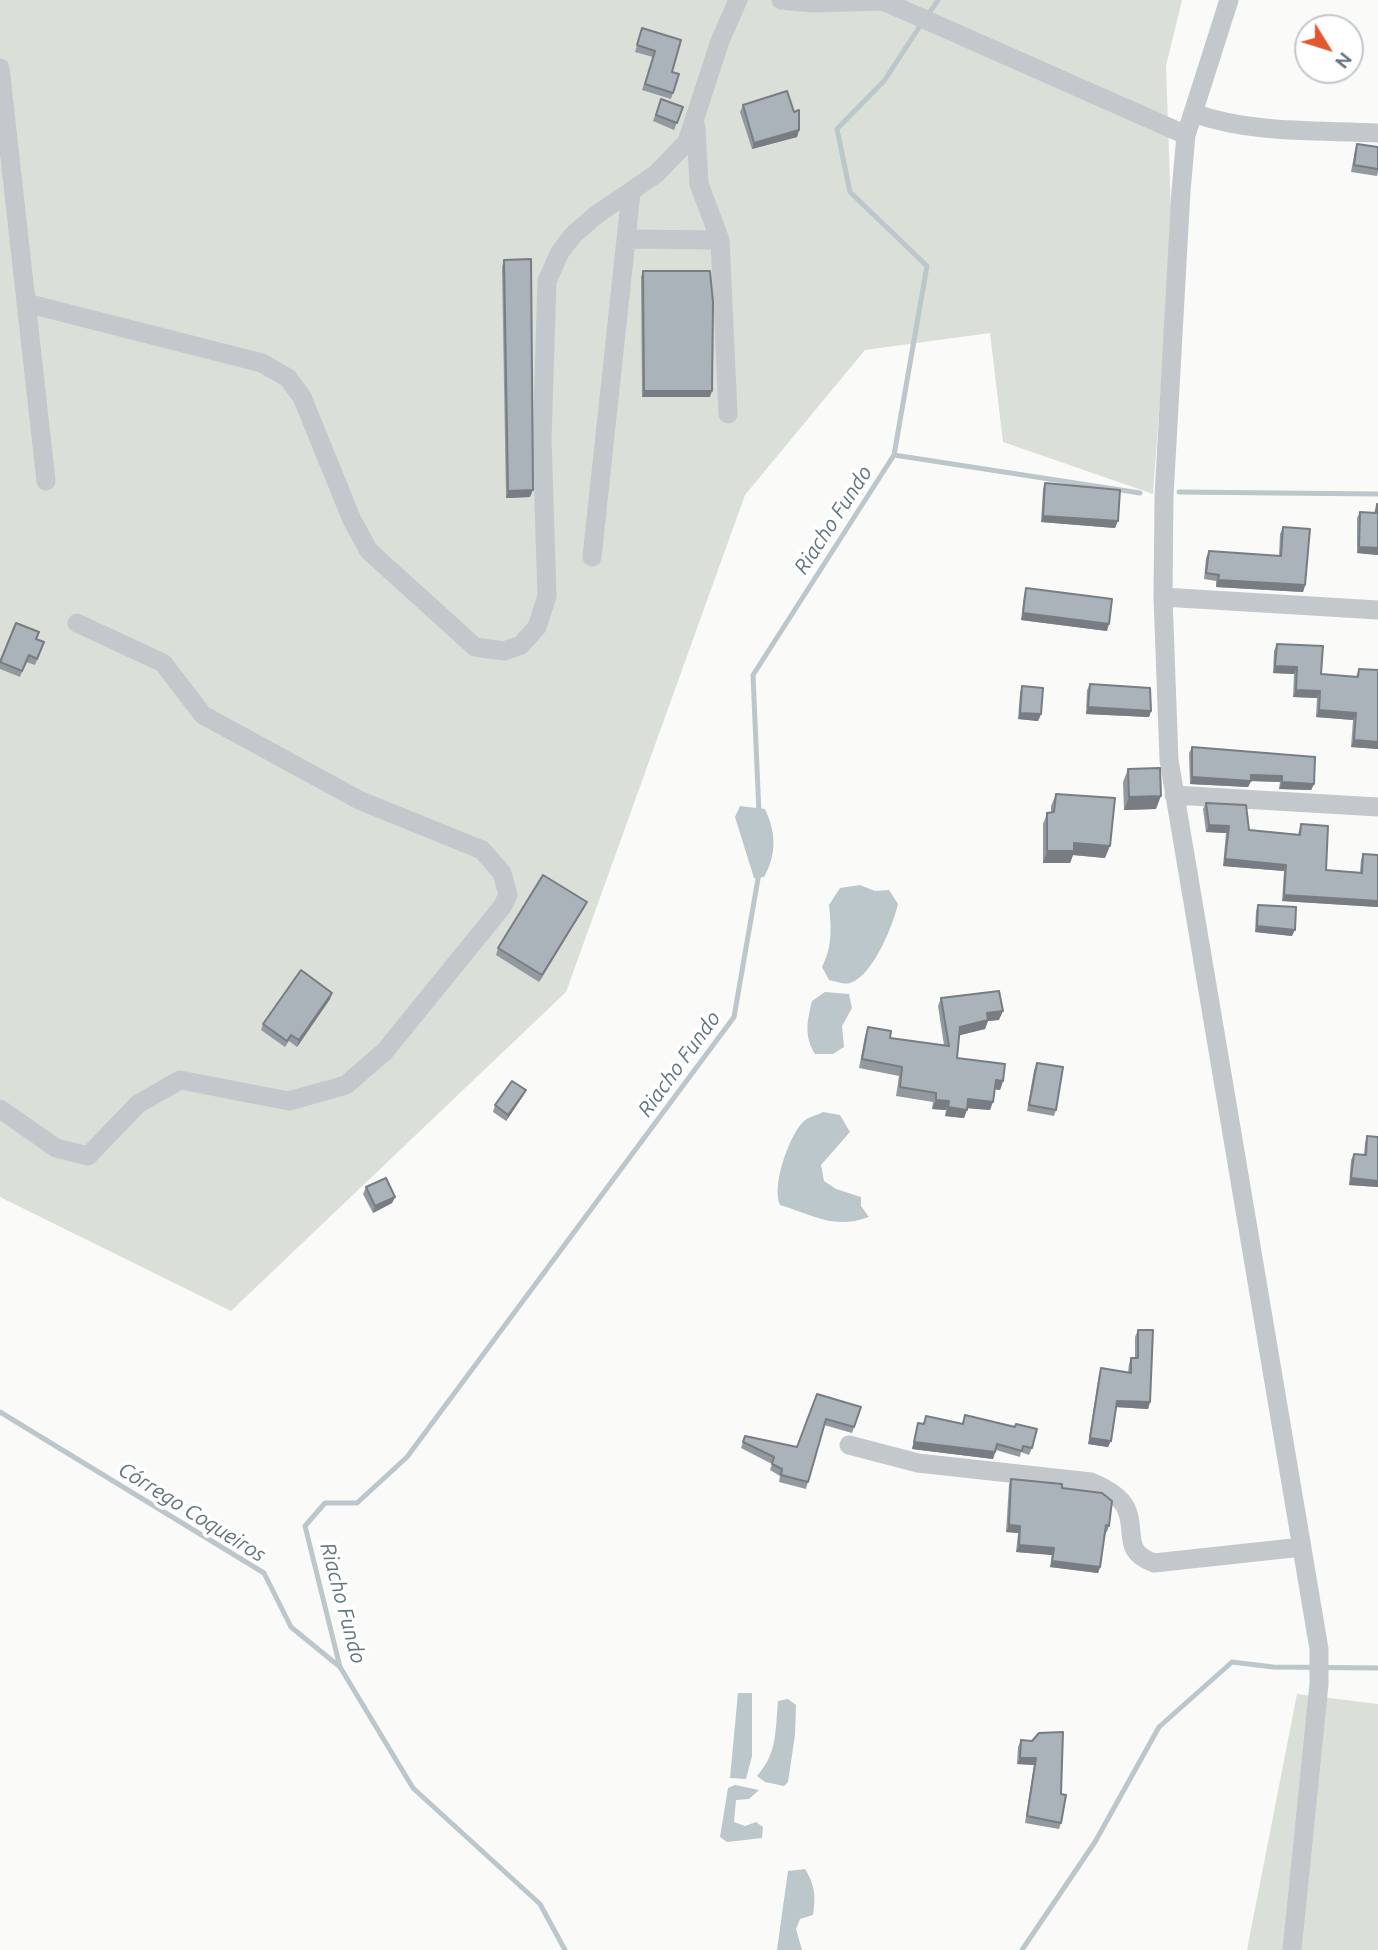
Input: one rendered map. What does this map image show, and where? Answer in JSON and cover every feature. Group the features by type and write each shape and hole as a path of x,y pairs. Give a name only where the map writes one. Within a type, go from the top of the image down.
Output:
{"street":[{"path":"26,303 262,363 288,378 302,397 352,520 369,551 475,646 504,651 521,645 537,627 547,596 542,439 547,281 560,252 573,236 596,215 631,193 671,161 687,142 720,41 738,0"},
{"path":"781,0 813,3 882,1 1186,135"},
{"path":"1230,0 1186,135 1164,496 1163,597 1169,760 1174,794 1320,1649 1319,1684 1292,1950"},
{"path":"0,68 46,481"},
{"path":"1193,113 1221,123 1250,128 1378,133"},
{"path":"695,118 699,184 720,240 728,414"},
{"path":"592,557 631,193"},
{"path":"626,239 720,240"},
{"path":"1163,597 1378,610"},
{"path":"0,1109 56,1148 88,1156 138,1104 163,1087 180,1080 289,1101 345,1085 386,1051 502,908 508,895 502,873 482,850 359,800 203,715 163,663 77,623"},
{"path":"1174,794 1378,807"},
{"path":"849,1445 918,1464 1091,1482 1109,1491 1126,1507 1133,1547 1141,1558 1154,1563 1302,1547"}],"shaded area":[{"path":"0,0 1182,0 1166,66 1172,240 1153,494 1003,442 990,333 865,350 745,495 566,992 231,1311 0,1197"},
{"path":"740,806 765,809 769,818 774,843 764,877 754,878 735,817"},
{"path":"860,885 875,891 889,890 898,904 881,949 866,971 850,983 829,980 822,967 830,944 829,905 840,888"},
{"path":"825,992 849,994 852,1008 842,1026 844,1047 833,1054 815,1054 808,1035 809,1016 812,1001"},
{"path":"823,1112 840,1115 850,1132 821,1165 824,1181 836,1189 861,1197 861,1206 869,1217 856,1221 834,1222 780,1205 778,1186 792,1138 805,1120"},
{"path":"738,1693 752,1693 752,1756 746,1779 730,1778"},
{"path":"1297,1694 1378,1704 1378,1950 1247,1950"},
{"path":"788,1699 796,1705 795,1735 788,1782 784,1786 765,1782 757,1776 772,1750 778,1701"},
{"path":"735,1785 759,1790 749,1799 736,1800 734,1822 745,1826 756,1822 763,1827 762,1838 727,1842 720,1837 728,1788"},
{"path":"805,1869 813,1886 814,1902 813,1915 800,1919 796,1929 802,1950 777,1950 788,1871"}],"building":[{"path":"642,28 681,40 672,72 679,74 673,93 645,84 655,51 637,45"},
{"path":"787,91 794,112 799,110 799,130 754,143 743,105"},
{"path":"661,99 683,107 677,123 656,115"},
{"path":"1357,144 1378,147 1378,169 1354,165"},
{"path":"531,259 533,490 508,491 504,260"},
{"path":"643,271 710,271 713,302 712,391 644,391"},
{"path":"1045,483 1120,490 1118,521 1043,516"},
{"path":"1377,504 1378,548 1359,547 1360,512 1376,513"},
{"path":"1283,527 1310,529 1305,585 1218,580 1219,575 1206,573 1209,551 1281,556"},
{"path":"1026,588 1112,599 1109,624 1023,613"},
{"path":"16,623 39,632 36,639 44,642 37,659 29,655 22,671 0,662"},
{"path":"1277,644 1323,646 1321,674 1358,677 1359,669 1378,670 1378,742 1354,740 1356,713 1319,710 1320,691 1296,690 1297,667 1275,666"},
{"path":"1090,684 1150,688 1151,711 1088,707"},
{"path":"1022,686 1043,688 1041,714 1020,713"},
{"path":"1192,747 1315,757 1314,784 1282,782 1282,776 1251,775 1251,781 1192,777"},
{"path":"1160,768 1161,796 1129,797 1128,769"},
{"path":"1056,794 1115,798 1110,846 1074,843 1074,851 1047,851 1047,813 1054,812"},
{"path":"1206,803 1246,805 1249,830 1300,835 1301,824 1328,826 1326,870 1362,873 1363,854 1378,855 1378,901 1284,895 1286,865 1225,859 1229,826 1209,825"},
{"path":"543,875 587,902 542,975 498,948"},
{"path":"1258,905 1296,907 1295,930 1257,926"},
{"path":"301,970 332,993 299,1040 291,1035 287,1041 263,1024"},
{"path":"999,991 1003,1011 987,1013 988,1020 960,1027 957,1058 1005,1064 1003,1081 996,1080 993,1102 968,1099 967,1110 948,1107 949,1101 936,1100 936,1093 900,1087 902,1067 862,1059 868,1027 891,1031 890,1038 949,1046 941,998"},
{"path":"1037,1063 1063,1067 1056,1110 1029,1105"},
{"path":"512,1081 526,1090 508,1115 495,1105"},
{"path":"1367,1136 1378,1137 1378,1181 1351,1178 1354,1154 1366,1155"},
{"path":"386,1178 395,1197 375,1206 366,1187"},
{"path":"1138,1330 1153,1330 1150,1402 1117,1401 1111,1441 1090,1438 1101,1368 1131,1373 1131,1358 1138,1358"},
{"path":"817,1394 861,1407 854,1427 826,1419 808,1482 781,1475 782,1469 772,1464 774,1457 743,1442 745,1436 797,1447"},
{"path":"965,1415 1015,1427 1016,1424 1037,1429 1032,1448 1023,1446 1022,1451 997,1444 995,1452 914,1442 918,1423 924,1424 926,1416 963,1424"},
{"path":"1011,1479 1062,1484 1062,1488 1102,1493 1112,1501 1100,1567 1052,1561 1054,1548 1019,1545 1020,1526 1009,1525"},
{"path":"1063,1732 1061,1794 1066,1795 1061,1823 1027,1816 1036,1758 1020,1758 1021,1740 1032,1741 1039,1733"}],"waterway":[{"name":"Riacho Fundo","path":"928,15 938,0"},
{"name":"Riacho Fundo","path":"759,814 753,675 894,455 927,266 850,192 837,129 884,81 922,23"},
{"path":"894,455 1140,493"},
{"path":"1179,492 1378,494"},
{"name":"Riacho Fundo","path":"565,1950 540,1904 413,1788 340,1667 305,1526 325,1503 357,1503 407,1457 734,1017 759,873"},
{"name":"Córrego Coqueiros","path":"0,1412 264,1573 291,1627 340,1667"},
{"path":"1022,1950 1095,1842 1159,1727 1232,1662 1273,1667 1378,1668"}]}
